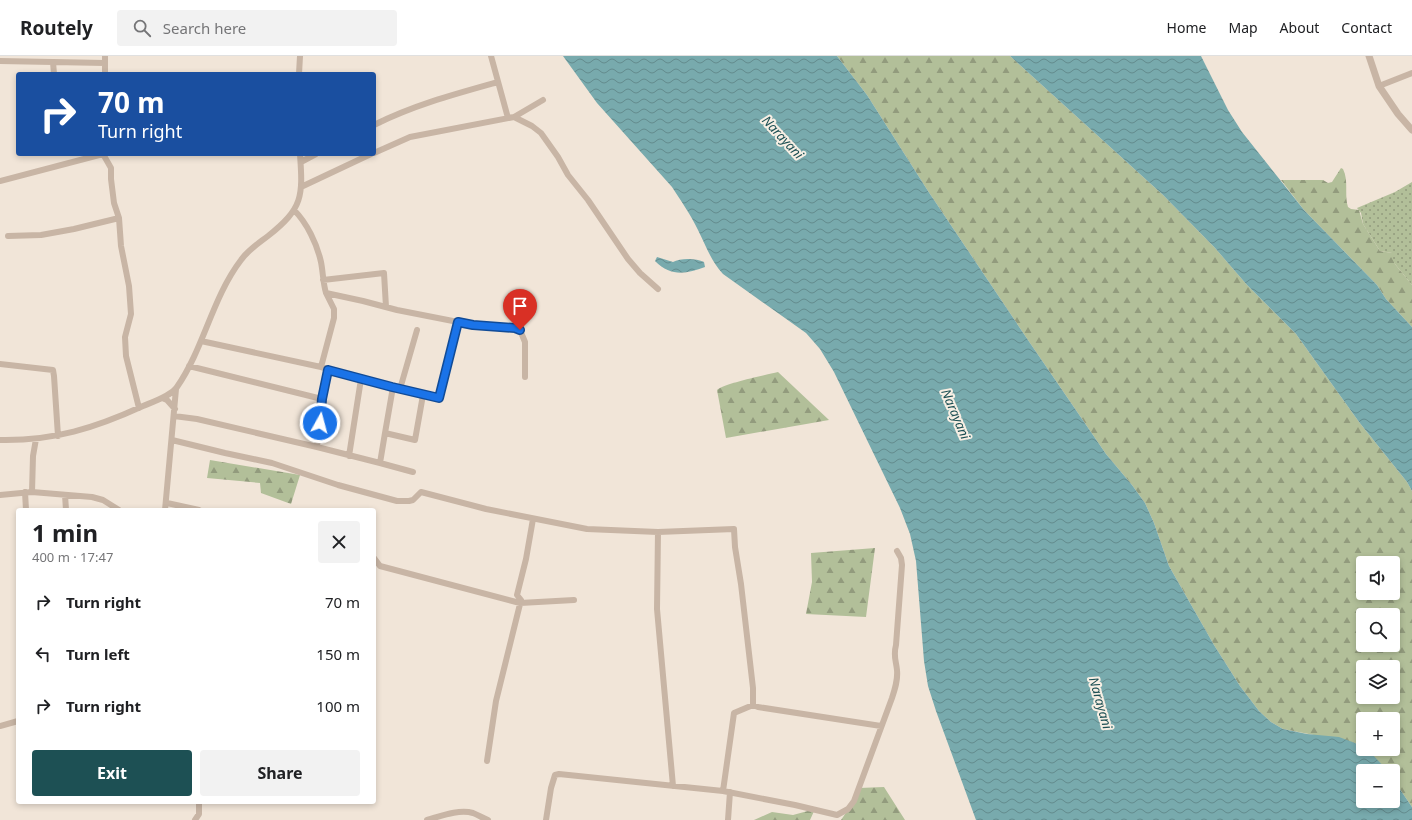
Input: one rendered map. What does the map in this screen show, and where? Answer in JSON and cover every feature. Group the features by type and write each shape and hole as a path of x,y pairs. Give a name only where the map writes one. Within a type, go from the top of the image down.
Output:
{"street":[{"path":"105,56 105,72"},
{"path":"299,72 300,56"},
{"path":"491,56 498,82 511,117 532,126 541,133 558,157 568,175 588,200 628,259 640,273 658,289"},
{"path":"1369,56 1379,86 1398,114 1412,130"},
{"path":"0,61 105,64"},
{"path":"53,62 54,72"},
{"path":"1379,86 1412,73"},
{"path":"376,124 399,112 454,94 498,82"},
{"path":"376,152 410,136 511,117 543,100"},
{"path":"0,181 95,156"},
{"path":"104,156 112,168 111,179 114,203 119,218 121,246 129,286 131,314 125,337 126,356 139,408"},
{"path":"0,440 36,439 58,436 104,423 162,398 176,389 190,366 216,304 241,260 253,248 283,224 294,210 300,197 300,156"},
{"path":"301,162 312,156"},
{"path":"301,186 366,156"},
{"path":"294,210 307,228 316,245 326,293 334,309 334,318 321,368"},
{"path":"8,236 41,235 119,218"},
{"path":"323,280 384,273 386,307"},
{"path":"326,293 473,325 515,328 520,330 524,342 525,377"},
{"path":"201,341 321,368 439,398 458,322"},
{"path":"400,389 417,330"},
{"path":"0,364 52,370 54,376 58,436"},
{"path":"190,366 322,399"},
{"path":"317,447 322,399 328,370"},
{"path":"349,456 361,379"},
{"path":"380,463 386,433 392,387"},
{"path":"166,508 176,389"},
{"path":"386,433 415,440 423,394"},
{"path":"162,398 167,400 175,409"},
{"path":"174,416 197,419 317,447 413,472"},
{"path":"26,508 36,439"},
{"path":"172,440 272,463 338,485 397,501 413,500 421,492 486,510 587,529 658,532 734,529 753,688 753,705"},
{"path":"0,495 29,492 92,497 103,500 116,508"},
{"path":"65,495 66,508"},
{"path":"167,503 190,508"},
{"path":"487,761 496,702 521,600 517,596 526,559 533,519"},
{"path":"658,532 656,610 673,786"},
{"path":"546,820 551,788 555,775 559,774 726,791 837,815 848,809 854,801 892,698 896,683 897,670 894,656 898,626 902,564 901,558 897,551"},
{"path":"376,561 380,566 520,603 574,600"},
{"path":"728,820 726,791 734,713 753,705 881,726"},
{"path":"0,726 16,722"},
{"path":"198,818 200,804"},
{"path":"427,820 439,816 462,813 472,813 488,820"},
{"path":"462,813 462,820"}],"green space":[{"path":"837,56 1010,56 1163,195 1215,248 1247,285 1296,334 1359,422 1407,482 1412,491 1412,807 1400,789 1400,764 1381,764 1373,756 1400,756 1400,712 1356,712 1356,744 1283,729 1271,722 1259,711 1240,686 1214,645 1169,566 1154,523 1145,503 1106,454 928,191 867,95"},
{"path":"1341,168 1343,169 1346,178 1346,197 1348,207 1359,210 1363,224 1380,251 1392,253 1395,264 1412,285 1412,327 1386,299 1377,285 1304,210 1281,180 1323,180 1328,183 1332,182"},
{"path":"1412,182 1412,285 1395,264 1392,258 1392,253 1380,251 1363,224 1361,213 1357,208 1395,192"},
{"path":"778,372 829,420 726,438 717,390 721,387 737,382"},
{"path":"210,460 300,475 291,504 261,493 260,483 207,478"},
{"path":"875,548 866,617 806,614 812,582 811,553"},
{"path":"884,787 905,820 841,820 854,801 859,788"},
{"path":"815,809 810,820 754,820 772,812 793,815"}],"water":[{"name":"Narayani","path":"563,56 837,56 867,95 928,191 1106,454 1145,503 1154,523 1169,566 1214,645 1240,686 1259,711 1271,722 1283,729 1307,734 1339,737 1356,744 1356,756 1374,756 1381,764 1356,764 1356,808 1400,808 1400,789 1412,807 1412,820 976,820 928,686 924,661 916,561 910,534 900,508 834,372 820,349 806,333 723,274 712,259 692,219 672,187 597,103"},
{"path":"1010,56 1201,56 1228,110 1242,132 1304,210 1377,285 1386,299 1412,327 1412,491 1407,482 1359,422 1296,334 1247,285 1215,248 1163,195"},
{"path":"657,257 673,262 684,259 693,259 704,262 705,267 679,273 673,272 667,270 655,261"}],"route":[{"path":"320,423 322,399 328,370 439,398 458,322 473,325 515,328 520,330"}]}
